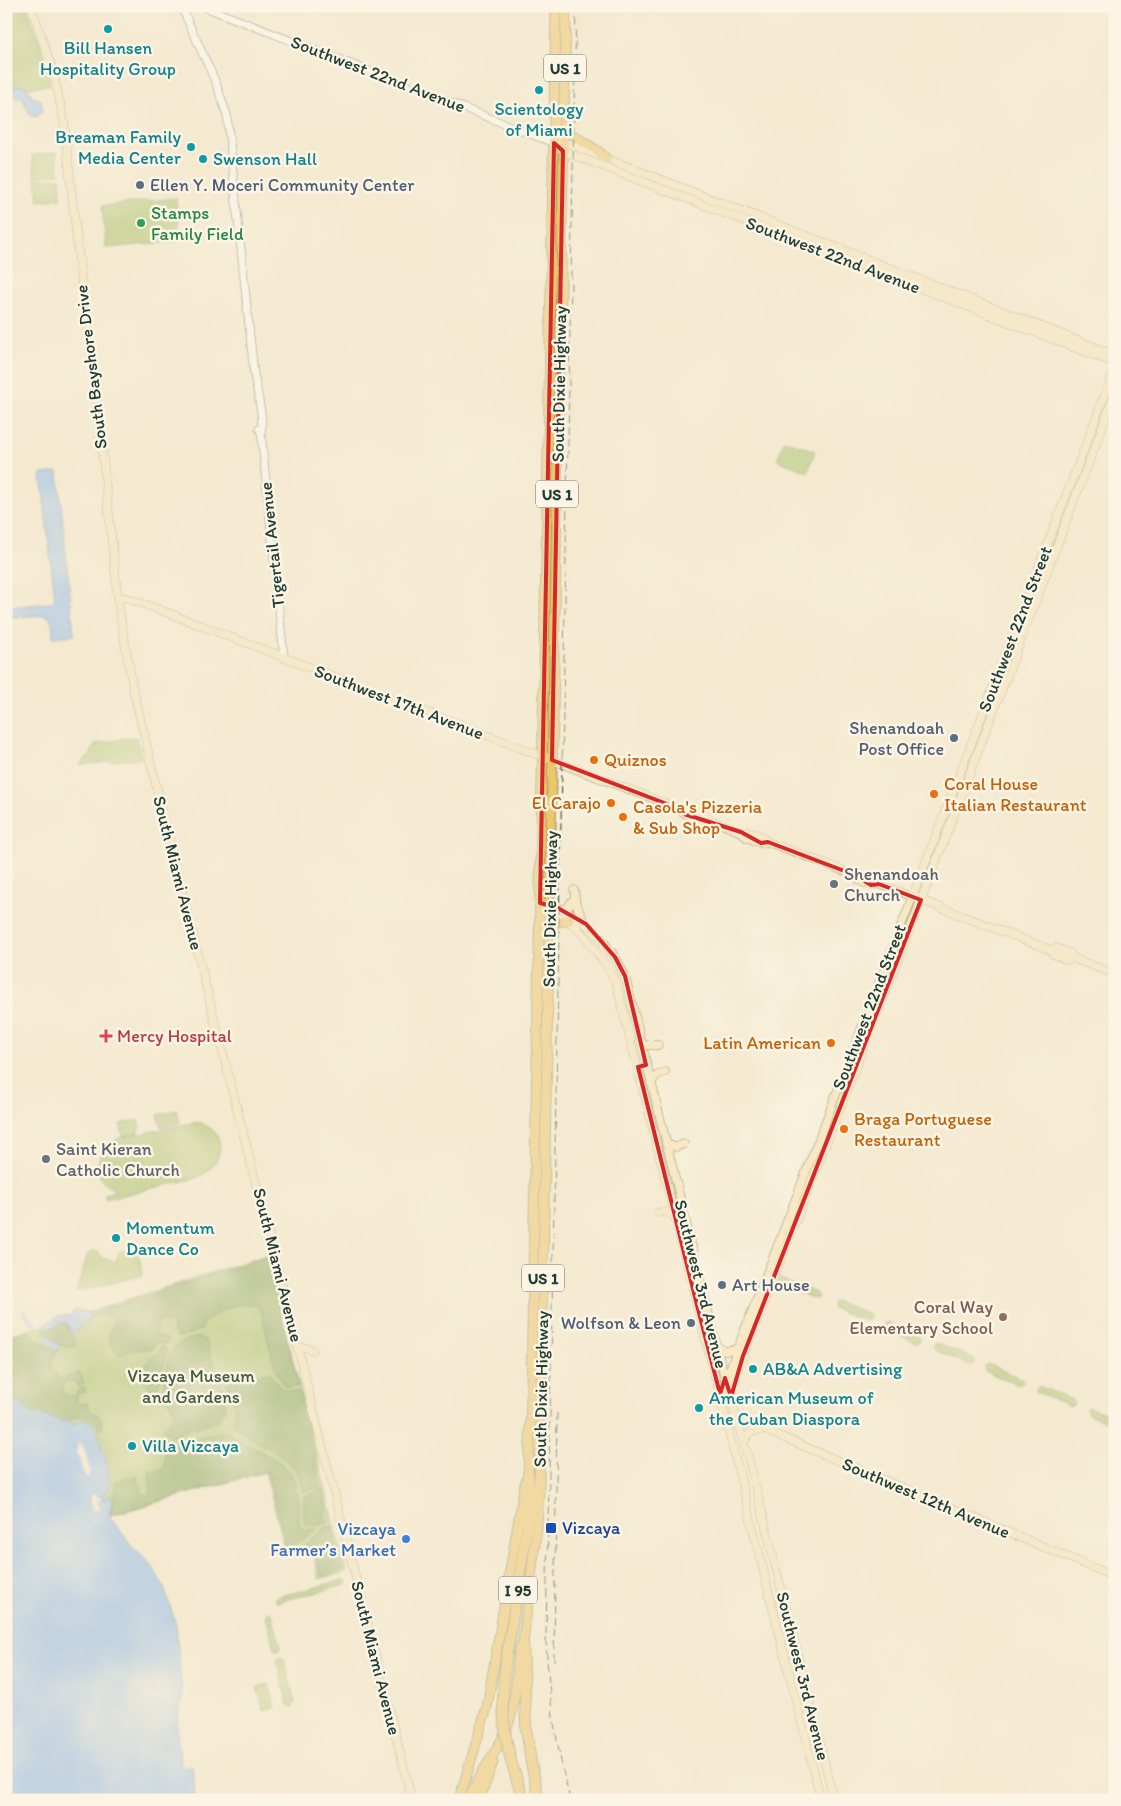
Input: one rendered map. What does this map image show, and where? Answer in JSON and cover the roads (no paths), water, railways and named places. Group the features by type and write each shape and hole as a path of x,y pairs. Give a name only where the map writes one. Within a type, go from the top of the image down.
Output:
{"highway":[{"name":"I 95","path":"524,1800 505,1737 502,1690 527,1529 530,1488 528,1474"},
{"path":"523,1643 526,1733 539,1800"}],"main road":[{"name":"South Bayshore Drive","path":"31,6 53,71 65,131 118,596 127,658 142,731"},
{"name":"South Dixie Highway","path":"459,1800 487,1707 524,1488 528,1474 545,908 552,760 558,453 560,145 556,6"},
{"name":"South Dixie Highway","path":"469,1800 478,1779 500,1743 512,1710 519,1651 523,1643 538,1505 549,931 545,908 543,756 549,444 560,145 564,130 566,6"},
{"path":"564,130 598,151 607,159"},
{"name":"Southwest 22nd Avenue","path":"560,145 607,159 1115,363"},
{"name":"Southwest 22nd Avenue","path":"560,145 946,294 1115,354"},
{"name":"Southwest 22nd Street","path":"731,1397 733,1382 769,1277 912,897 1115,368"},
{"name":"Southwest 22nd Street","path":"720,1394 736,1350 769,1277 921,900 1115,394"},
{"path":"549,444 558,453"},
{"name":"Southwest 17th Avenue","path":"118,596 680,809 686,808 707,815 711,820 741,832 748,831 763,837 768,842 855,875 861,874 874,879 879,884 1051,950 1056,948 1070,953 1072,958 1115,974"},
{"name":"South Miami Avenue","path":"142,731 412,1800"},
{"path":"574,890 582,922"},
{"path":"561,910 572,901"},
{"path":"545,908 561,910 582,922"},
{"path":"545,908 569,920"},
{"path":"549,931 557,922 569,920"},
{"name":"Southwest 3rd Avenue","path":"569,920 580,930 610,972 617,986 642,1066 675,1216 821,1800"},
{"name":"Southwest 3rd Avenue","path":"582,922 606,946 621,966 625,976 640,1042 642,1066 651,1084 834,1800"},
{"path":"640,1042 646,1045 658,1045"},
{"path":"651,1084 656,1076 664,1072"},
{"path":"666,1144 676,1147 684,1144"},
{"path":"658,1213 666,1212 675,1216"},
{"path":"298,1346 313,1350"},
{"path":"718,1347 726,1351 736,1350"},
{"path":"722,1406 736,1419"},
{"name":"Southwest 12th Avenue","path":"736,1419 1115,1577"},
{"path":"743,1442 751,1432 761,1430"},
{"path":"741,1482 750,1484 756,1490"},
{"path":"479,1800 500,1743"}],"street":[{"path":"183,10 189,6"},
{"name":"Southwest 22nd Avenue","path":"202,6 560,145"},
{"name":"Tigertail Avenue","path":"183,10 216,83 226,111 257,396 263,422 261,432 284,658"}],"water":[{"path":"21,85 28,89 33,97 41,100 43,112 36,117 30,115 22,98 6,97 6,87"},
{"path":"58,472 74,635 53,637 52,624 48,616 6,618 6,607 50,603 55,599 41,474"},
{"path":"6,749 10,769 6,789"},
{"path":"75,1310 86,1311 90,1320 82,1324 78,1331 72,1333 69,1331 68,1323 62,1322 50,1328 45,1324 60,1315 69,1316"},
{"path":"6,1400 20,1403 33,1414 60,1421 70,1421 72,1425 80,1420 87,1421 95,1427 102,1452 104,1453 110,1484 106,1492 101,1495 101,1499 105,1499 111,1494 112,1503 109,1516 131,1545 151,1564 164,1588 176,1625 183,1701 178,1714 179,1752 182,1766 192,1765 194,1797 186,1800 6,1800"}],"waterway":[{"path":"24,1312 34,1323"},
{"path":"47,1338 56,1347"},
{"path":"56,1347 62,1347"},
{"path":"64,1353 71,1351 73,1354"},
{"path":"60,1364 61,1355"},
{"path":"72,1369 78,1364 76,1360"},
{"path":"61,1366 70,1370"}],"railway":[{"path":"570,1800 554,1719 546,1637 576,6"},
{"path":"554,1661 557,1409"}],"place":[{"name":"Bill Hansen Hospitality Group","path":"108,29"},
{"name":"Scientology of Miami","path":"539,90"},
{"name":"Breaman Family Media Center","path":"191,147"},
{"name":"Swenson Hall","path":"203,159"},
{"name":"Ellen Y. Moceri Community Center","path":"140,185"},
{"name":"Stamps Family Field","path":"141,223"},
{"name":"Shenandoah Post Office","path":"954,738"},
{"name":"Quiznos","path":"594,760"},
{"name":"Coral House Italian Restaurant","path":"934,794"},
{"name":"El Carajo","path":"611,803"},
{"name":"Casola's Pizzeria & Sub Shop","path":"623,817"},
{"name":"Shenandoah Church","path":"834,884"},
{"name":"Mercy Hospital","path":"106,1036"},
{"name":"Latin American","path":"831,1043"},
{"name":"Braga Portuguese Restaurant","path":"844,1129"},
{"name":"Saint Kieran Catholic Church","path":"46,1159"},
{"name":"Momentum Dance Co","path":"116,1238"},
{"name":"Art House","path":"722,1285"},
{"name":"Coral Way Elementary School","path":"1003,1317"},
{"name":"Wolfson & Leon","path":"691,1323"},
{"name":"AB&A Advertising","path":"753,1369"},
{"name":"American Museum of the Cuban Diaspora","path":"699,1408"},
{"name":"Villa Vizcaya","path":"132,1446"},
{"name":"Vizcaya","path":"551,1528"},
{"name":"Vizcaya Farmer’s Market","path":"406,1539"}],"park label":[{"name":"Vizcaya Museum and Gardens","path":"191,1386"}]}
